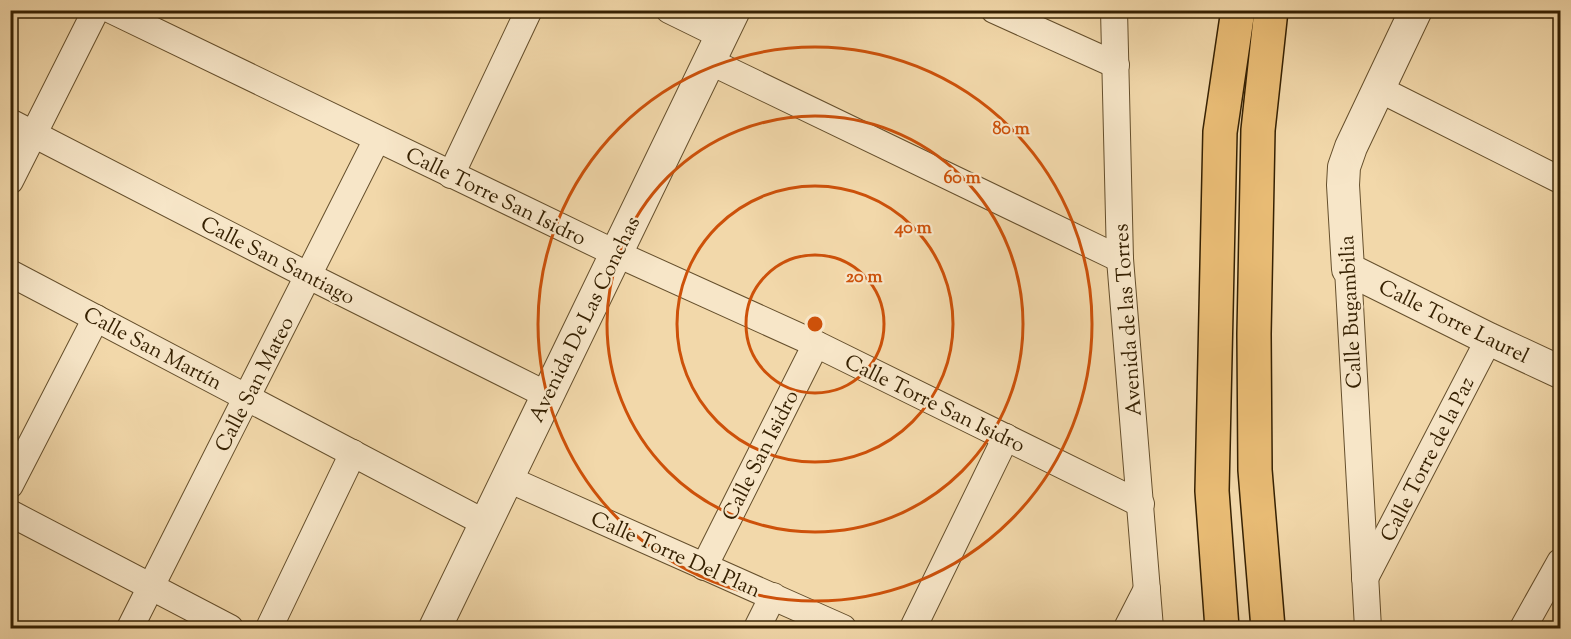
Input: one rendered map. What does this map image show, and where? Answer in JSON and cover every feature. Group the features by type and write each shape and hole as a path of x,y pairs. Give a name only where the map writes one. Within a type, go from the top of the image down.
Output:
{"highway":[{"path":"1222,628 1212,490 1219,167 1220,132 1238,10"},
{"path":"1268,628 1255,470 1254,334 1258,130 1271,10"}],"street":[{"path":"10,181 96,10"},
{"name":"Calle Torre San Isidro","path":"111,10 615,253 816,344 1141,504"},
{"path":"451,175 529,10"},
{"path":"669,10 723,36 1120,259"},
{"path":"994,10 1116,65"},
{"name":"Avenida de las Torres","path":"1114,10 1120,259 1150,628"},
{"name":"Calle Bugambilia","path":"1368,628 1343,185 1344,167 1351,147 1416,10"},
{"name":"Avenida De Las Conchas","path":"435,628 487,524 615,253 723,36"},
{"path":"1379,89 1560,180"},
{"name":"Calle San Santiago","path":"10,122 547,395"},
{"name":"Calle San Mateo","path":"130,628 377,139"},
{"name":"Calle Torre Laurel","path":"1348,269 1560,372"},
{"name":"Calle San Martín","path":"10,273 487,524"},
{"path":"10,485 96,318"},
{"name":"Calle Torre de la Paz","path":"1365,579 1489,339"},
{"name":"Calle San Isidro","path":"704,567 816,344"},
{"path":"913,628 1006,437"},
{"path":"269,628 353,453"},
{"name":"Calle Torre Del Plan","path":"508,479 843,628"},
{"path":"10,513 230,628"},
{"path":"1523,628 1560,562"},
{"path":"1127,628 1147,588"},
{"path":"757,628 773,596"}]}
